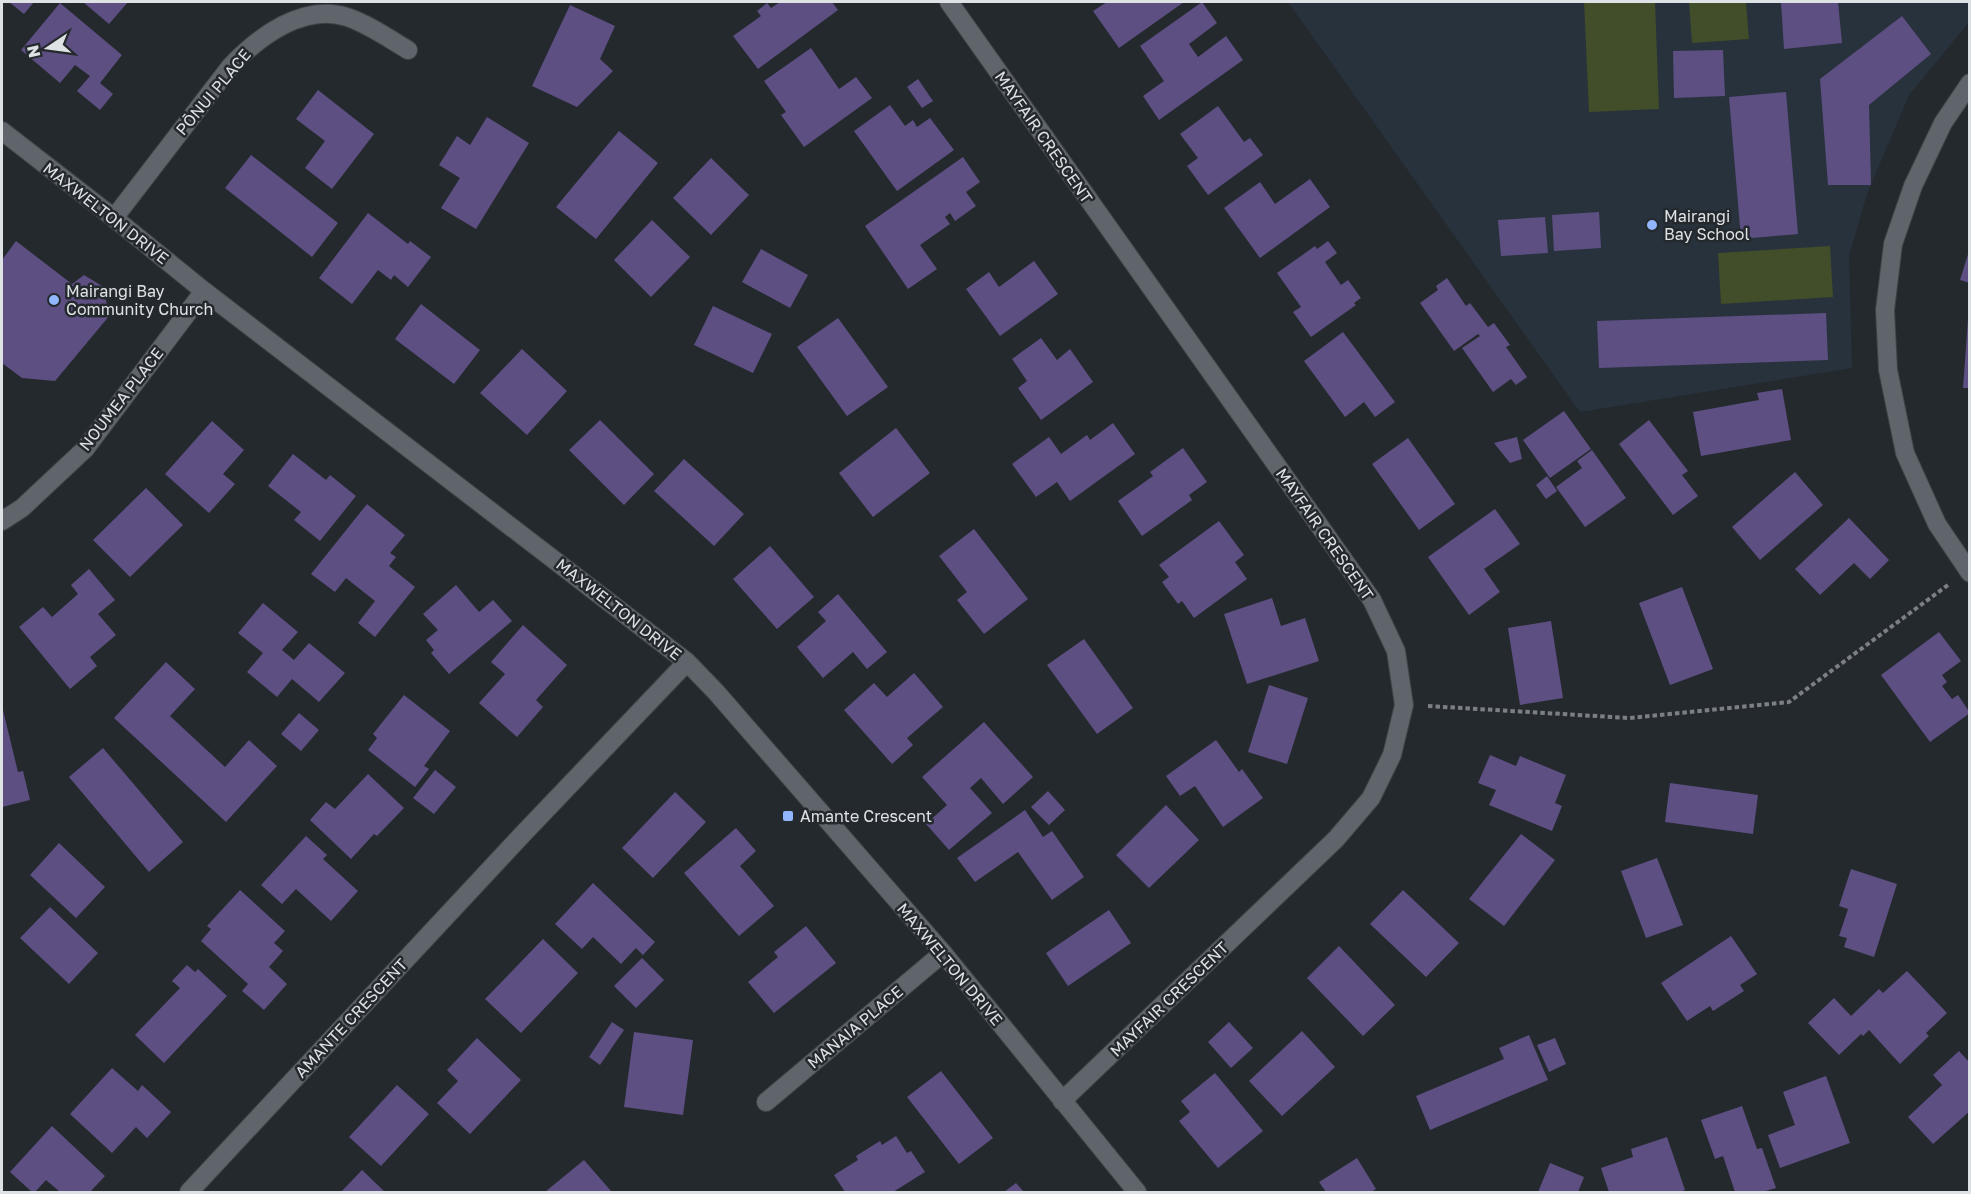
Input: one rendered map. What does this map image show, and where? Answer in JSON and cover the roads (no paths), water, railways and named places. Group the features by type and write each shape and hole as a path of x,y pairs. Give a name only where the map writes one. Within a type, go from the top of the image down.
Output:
{"street":[{"name":"MAYFAIR CRESCENT","path":"949,2 1372,600 1396,651 1404,705 1392,755 1371,798 1336,838 1062,1101"},
{"name":"PŌNUI PLACE","path":"114,218 230,67 246,50 274,29 309,16 345,16 408,50"},
{"path":"1968,572 1937,524 1905,453 1888,370 1885,310 1893,244 1913,186 1942,123 1970,83"},
{"name":"MAXWELTON DRIVE","path":"2,131 204,291 687,662 943,953 1137,1192"},
{"name":"NOUMEA PLACE","path":"2,521 22,508 85,449 204,291"},
{"name":"AMANTE CRESCENT","path":"189,1192 521,836 687,662"},
{"name":"MANAIA PLACE","path":"766,1102 943,953"}],"place":[{"name":"Mairangi Bay School","path":"1652,225"},
{"name":"Mairangi Bay Community Church","path":"54,300"},
{"name":"Amante Crescent","path":"788,816"}]}
